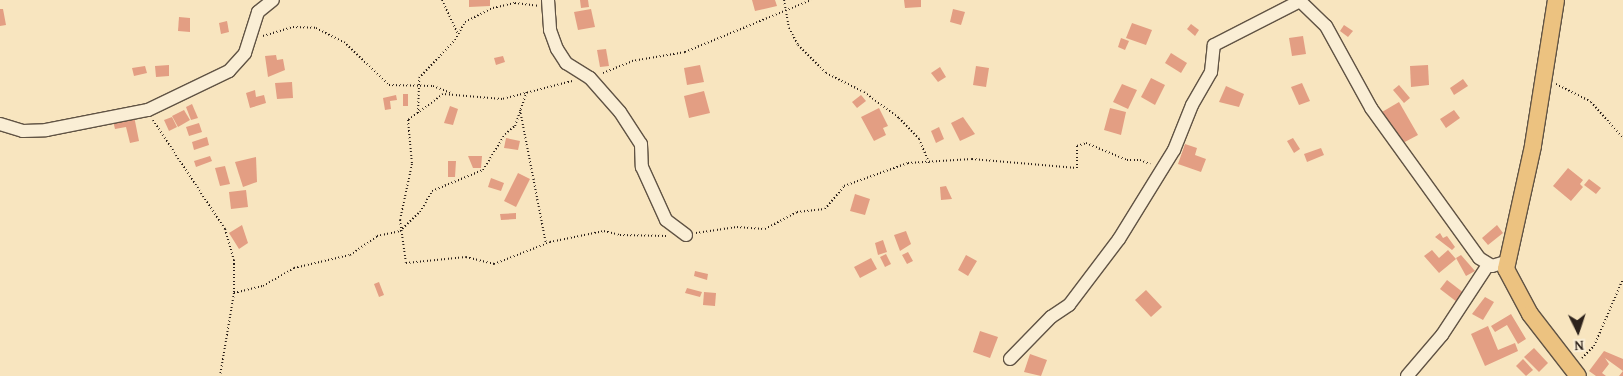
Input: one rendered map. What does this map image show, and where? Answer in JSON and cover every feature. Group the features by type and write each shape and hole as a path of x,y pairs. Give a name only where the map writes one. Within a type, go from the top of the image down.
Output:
{"main road":[{"path":"1556,0 1545,78 1505,262 1530,314 1575,373"}],"street":[{"path":"0,124 23,131 46,130 148,110 230,71 240,62 251,40 258,12 273,0"},
{"path":"1010,360 1051,317 1068,305 1098,270 1174,150 1192,105 1212,72 1214,45 1299,0 1326,26 1371,108 1488,265"},
{"path":"548,3 557,49 566,63 590,78 638,139 642,167 666,220 686,235"},
{"path":"1407,376 1442,335 1488,265 1505,262"}],"path":[{"path":"442,0 458,34"},
{"path":"784,0 784,11 798,45 826,73 864,92 900,118 919,139 929,163 972,159 1077,168 1077,146 1086,143 1127,160 1146,160 1159,172"},
{"path":"400,231 412,164 408,120 437,95 452,93 502,99 590,78 632,61 685,52 812,0"},
{"path":"418,113 418,78 458,34 465,22 493,8 515,3 548,3"},
{"path":"251,40 293,27 316,28 344,42 388,85 441,87 452,93"},
{"path":"1545,78 1591,102 1623,138"},
{"path":"234,293 263,286 294,268 350,256 377,236 400,231 420,212 432,191 483,170 505,134 515,126 527,92"},
{"path":"520,108 546,244"},
{"path":"148,110 225,229 234,260 234,293 220,376"},
{"path":"1575,373 1594,346 1623,279"}],"building":[{"path":"469,0 490,0 490,6 469,7"},
{"path":"580,0 588,0 589,7 581,8"},
{"path":"752,0 775,0 777,6 755,11"},
{"path":"904,0 921,0 921,7 905,8"},
{"path":"0,9 3,9 6,25 0,26"},
{"path":"591,9 595,27 578,30 574,12"},
{"path":"953,9 965,12 961,25 950,22"},
{"path":"179,17 190,18 190,32 178,31"},
{"path":"227,21 229,32 221,34 219,23"},
{"path":"1132,23 1152,30 1146,45 1126,38"},
{"path":"1191,24 1199,30 1195,36 1187,29"},
{"path":"1344,25 1353,31 1348,37 1340,31"},
{"path":"1303,36 1306,54 1292,56 1289,38"},
{"path":"1121,38 1129,41 1125,50 1118,47"},
{"path":"606,49 609,66 600,67 597,50"},
{"path":"1171,53 1187,63 1181,73 1165,63"},
{"path":"276,55 277,60 283,59 285,70 268,77 265,56"},
{"path":"503,56 505,62 496,65 494,58"},
{"path":"169,65 169,76 156,77 155,66"},
{"path":"700,65 704,82 687,85 684,68"},
{"path":"1428,65 1429,85 1411,87 1410,66"},
{"path":"145,66 147,73 134,76 132,68"},
{"path":"976,66 989,68 986,87 973,85"},
{"path":"940,67 946,77 938,82 931,73"},
{"path":"1151,78 1165,85 1155,105 1141,97"},
{"path":"1463,79 1468,86 1454,95 1450,88"},
{"path":"292,82 293,98 277,99 275,83"},
{"path":"1302,83 1310,101 1299,105 1291,87"},
{"path":"1122,84 1137,90 1128,109 1113,102"},
{"path":"1399,85 1410,98 1404,103 1393,90"},
{"path":"1226,86 1244,94 1239,107 1219,102"},
{"path":"255,90 256,97 264,95 266,103 250,108 246,93"},
{"path":"704,91 710,113 689,118 684,96"},
{"path":"403,94 408,94 408,106 403,106"},
{"path":"396,95 397,100 390,101 391,109 385,110 383,98"},
{"path":"861,95 866,101 857,108 852,102"},
{"path":"1399,102 1418,135 1401,144 1382,112"},
{"path":"192,104 198,118 191,120 186,107"},
{"path":"450,106 458,109 453,125 444,123"},
{"path":"879,108 888,126 883,128 886,135 874,141 861,117"},
{"path":"1110,108 1126,112 1121,135 1104,130"},
{"path":"184,110 190,120 178,127 172,116"},
{"path":"1454,110 1460,118 1446,128 1440,119"},
{"path":"134,116 139,141 130,143 126,127 115,129 113,121"},
{"path":"172,117 177,127 169,131 164,120"},
{"path":"963,117 975,134 960,141 951,123"},
{"path":"199,123 202,132 189,136 186,127"},
{"path":"939,127 944,139 936,143 931,131"},
{"path":"207,137 209,145 194,150 192,142"},
{"path":"506,138 520,141 518,150 504,148"},
{"path":"1293,138 1300,149 1294,153 1287,141"},
{"path":"1185,144 1197,148 1195,155 1206,159 1201,172 1178,164"},
{"path":"1321,148 1324,155 1307,162 1304,154"},
{"path":"210,156 212,161 196,167 194,161"},
{"path":"468,156 482,156 481,168 473,168"},
{"path":"256,157 257,182 243,187 235,162"},
{"path":"448,161 456,161 455,177 448,177"},
{"path":"225,166 230,184 220,186 215,168"},
{"path":"1568,168 1583,180 1580,184 1583,187 1571,201 1553,186"},
{"path":"518,173 530,179 516,207 504,201"},
{"path":"491,178 504,183 501,191 488,187"},
{"path":"1589,179 1601,188 1596,194 1584,185"},
{"path":"946,186 952,199 941,200 940,187"},
{"path":"246,190 248,207 231,209 229,192"},
{"path":"855,194 870,199 865,215 850,211"},
{"path":"516,213 516,219 501,220 500,214"},
{"path":"242,225 248,243 239,249 229,233"},
{"path":"1497,225 1503,233 1488,245 1482,238"},
{"path":"906,231 911,244 900,251 894,235"},
{"path":"1440,233 1443,238 1447,236 1455,247 1452,250 1435,237"},
{"path":"883,240 887,252 878,255 875,243"},
{"path":"1432,250 1439,258 1448,250 1456,259 1439,273 1424,256"},
{"path":"908,252 913,261 907,264 902,255"},
{"path":"886,254 891,264 885,267 880,257"},
{"path":"966,255 977,261 968,276 958,270"},
{"path":"1461,255 1475,271 1466,276 1456,258"},
{"path":"871,258 877,269 860,278 854,267"},
{"path":"695,271 708,274 707,280 694,276"},
{"path":"1447,280 1464,293 1457,302 1440,289"},
{"path":"379,282 384,295 379,297 374,284"},
{"path":"687,288 702,292 700,297 685,293"},
{"path":"1146,290 1162,307 1151,317 1135,300"},
{"path":"704,292 716,293 715,306 703,305"},
{"path":"1485,297 1494,302 1483,320 1472,314"},
{"path":"1511,314 1526,339 1518,344 1507,325 1495,332 1491,326"},
{"path":"1488,326 1498,350 1515,343 1518,351 1485,366 1471,334"},
{"path":"980,331 998,337 990,358 973,352"},
{"path":"1534,348 1548,363 1539,372 1524,357"},
{"path":"1604,351 1623,359 1623,371 1605,358 1609,364 1602,373 1606,376 1596,376 1589,371"},
{"path":"1030,354 1047,360 1041,376 1024,372"},
{"path":"1523,359 1533,370 1526,376 1516,366"}]}
